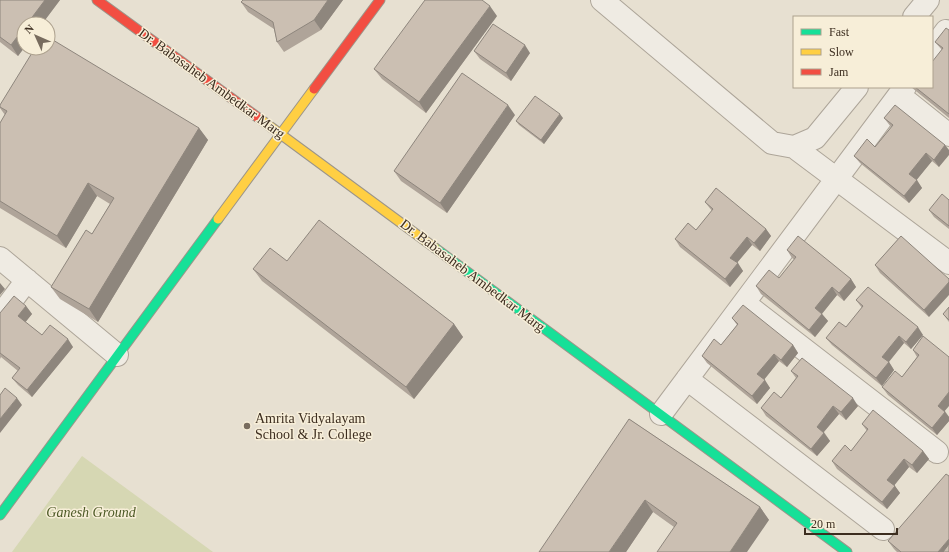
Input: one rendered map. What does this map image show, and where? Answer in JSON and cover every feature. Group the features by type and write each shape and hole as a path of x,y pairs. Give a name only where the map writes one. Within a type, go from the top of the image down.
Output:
{"main road":[{"name":"Dr. Babasaheb Ambedkar Marg","path":"97,0 280,133 843,551"},
{"path":"0,515 280,133 380,0"}],"street":[{"path":"602,0 772,143 794,147 949,263"},
{"path":"915,16 928,0"},
{"path":"933,49 946,31"},
{"path":"794,147 815,138 856,88"},
{"path":"660,414 902,91 949,135"},
{"path":"0,258 117,355"},
{"path":"0,316 27,280"},
{"path":"744,303 937,452"},
{"path":"687,379 883,529"}],"green space":[{"name":"Ganesh Ground","path":"82,456 213,552 12,552"}],"building":[{"path":"0,0 45,0 33,16 16,16 16,38 11,45 0,37"},
{"path":"243,0 328,0 314,20 277,42 273,22 241,2"},
{"path":"425,0 482,0 490,6 419,102 374,69"},
{"path":"493,24 525,45 506,73 474,51"},
{"path":"946,28 949,30 949,114 916,88 933,88 933,61 943,48 935,42"},
{"path":"56,42 199,128 89,309 51,287 86,230 92,234 114,198 88,183 57,236 0,201 0,123 7,111 0,107 30,56 56,56"},
{"path":"462,73 508,105 440,203 394,171"},
{"path":"535,96 560,114 541,140 516,121"},
{"path":"895,105 945,145 934,160 926,153 909,174 917,180 904,196 854,156 867,139 875,147 893,125 884,118"},
{"path":"716,188 766,229 754,243 747,237 730,258 738,263 725,279 675,239 688,223 696,230 713,209 705,202"},
{"path":"942,194 949,200 949,226 929,210"},
{"path":"319,220 454,324 406,387 253,269 270,248 287,261"},
{"path":"798,236 851,279 839,293 832,287 815,308 822,314 809,330 756,286 769,270 779,278 796,257 787,250"},
{"path":"901,236 949,279 949,282 924,310 875,265"},
{"path":"868,287 918,327 906,342 899,336 882,357 889,362 876,378 826,338 839,322 846,327 863,306 856,300"},
{"path":"14,296 26,306 18,316 42,335 50,325 68,339 27,390 12,378 20,368 0,353 0,313"},
{"path":"743,305 793,345 781,360 774,354 757,374 765,380 752,396 702,356 714,339 721,345 738,324 732,318"},
{"path":"949,307 949,320 943,314"},
{"path":"923,336 949,357 949,392 938,406 945,412 932,428 882,387 895,371 902,377 919,355 913,350"},
{"path":"802,358 853,398 841,412 833,406 817,427 824,433 811,449 761,408 774,392 781,398 798,376 791,371"},
{"path":"5,388 17,398 0,419 0,395"},
{"path":"873,410 923,451 912,465 904,459 887,480 895,486 882,502 832,461 845,445 851,451 868,429 862,424"},
{"path":"629,419 760,507 730,552 657,552 677,523 645,500 609,552 539,552"},
{"path":"946,474 949,476 949,539 938,552 901,552 888,541"},
{"path":"949,544 949,552 943,552"}],"traffic: fast":[{"path":"0,515 218,219"},
{"path":"435,248 847,552"}],"traffic: slow":[{"path":"218,219 314,89"},
{"path":"260,119 435,248"}],"traffic: jam":[{"path":"97,0 260,119"},
{"path":"314,89 380,0"}],"place":[{"name":"Amrita Vidyalayam School & Jr. College","path":"247,426"}]}
